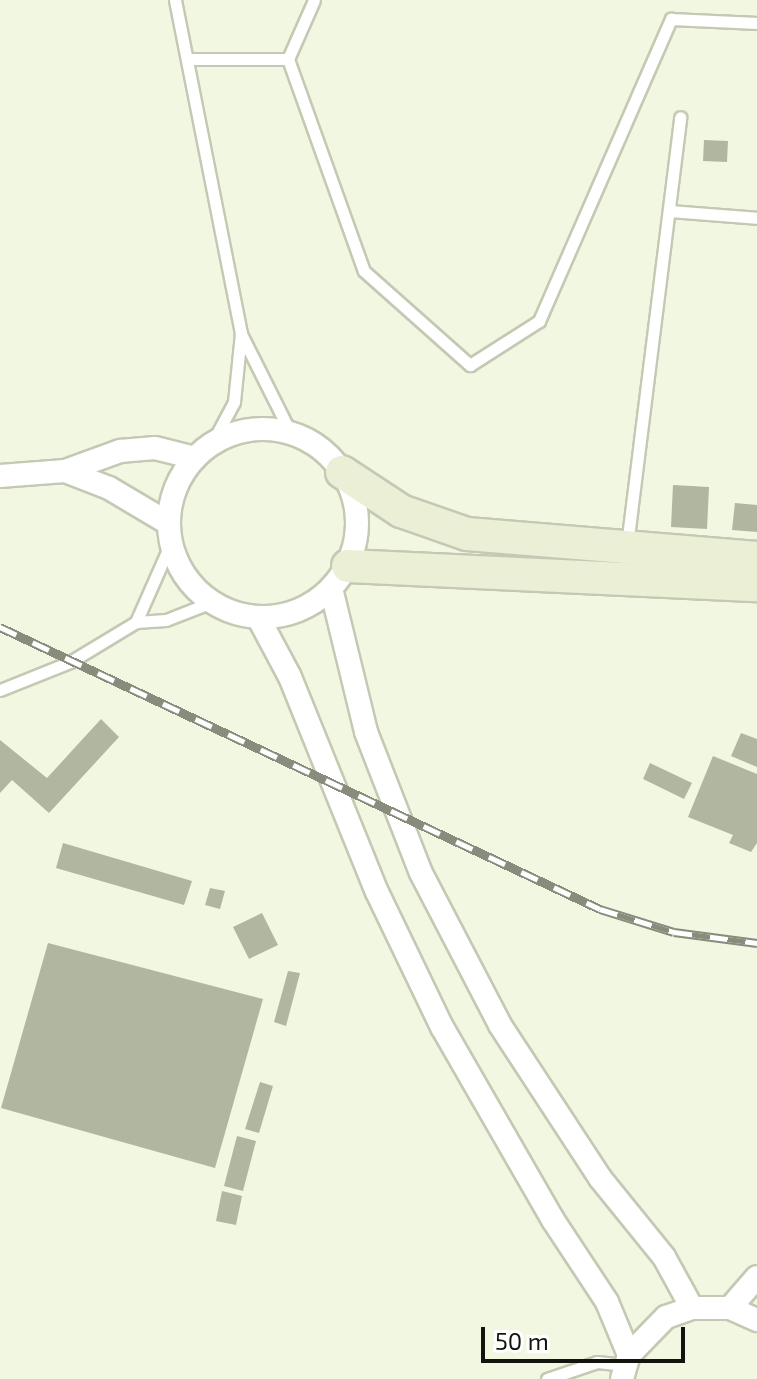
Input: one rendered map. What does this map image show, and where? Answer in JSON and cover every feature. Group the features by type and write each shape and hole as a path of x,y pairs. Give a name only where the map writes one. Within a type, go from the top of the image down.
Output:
{"main road":[{"path":"342,472 380,499 433,525 502,539 757,558"},
{"path":"339,577 757,585"}],"street":[{"path":"0,476 65,471 120,451 155,448 203,451 249,430 291,434 328,455 342,472 357,518 339,577 370,744 434,899 500,1025 600,1178 664,1257 692,1308"},
{"path":"169,534 175,488 203,451"},
{"path":"65,471 109,488 169,534 193,587 212,602 258,617 310,605 339,577"},
{"path":"258,617 290,677 377,892 442,1027 553,1220 607,1302 626,1366"},
{"path":"730,1308 757,1277"},
{"path":"626,1366 666,1317 692,1308 730,1308 757,1320"}],"lane":[{"path":"175,0 190,59 241,333 291,434"},
{"path":"314,0 288,59 364,271 470,365 539,321 671,19 757,23"},
{"path":"190,59 288,59"},
{"path":"627,550 680,117"},
{"path":"669,211 757,218"},
{"path":"203,451 234,402 241,333"},
{"path":"136,622 169,534"},
{"path":"0,690 70,662 136,622 166,620 212,602"},
{"path":"547,1379 597,1362 626,1366"}],"building":[{"path":"704,140 728,141 727,162 703,161"},
{"path":"673,485 709,487 707,529 671,527"},
{"path":"735,503 757,505 757,532 732,530"},
{"path":"101,719 119,737 49,813 12,780 0,793 0,740 47,778"},
{"path":"741,733 757,739 757,767 731,756"},
{"path":"713,756 757,774 757,843 751,852 729,843 733,835 688,817"},
{"path":"650,763 692,783 684,799 643,779"},
{"path":"63,843 192,881 184,905 56,868"},
{"path":"210,888 225,891 220,909 205,905"},
{"path":"262,913 278,945 249,959 233,927"},
{"path":"48,943 263,999 215,1168 1,1108"},
{"path":"288,971 300,973 286,1026 274,1022"},
{"path":"260,1082 273,1086 259,1133 245,1129"},
{"path":"237,1136 256,1141 243,1191 224,1186"},
{"path":"222,1191 242,1196 236,1225 216,1221"}],"railway":[{"path":"0,627 600,909 674,932 757,943"}]}
